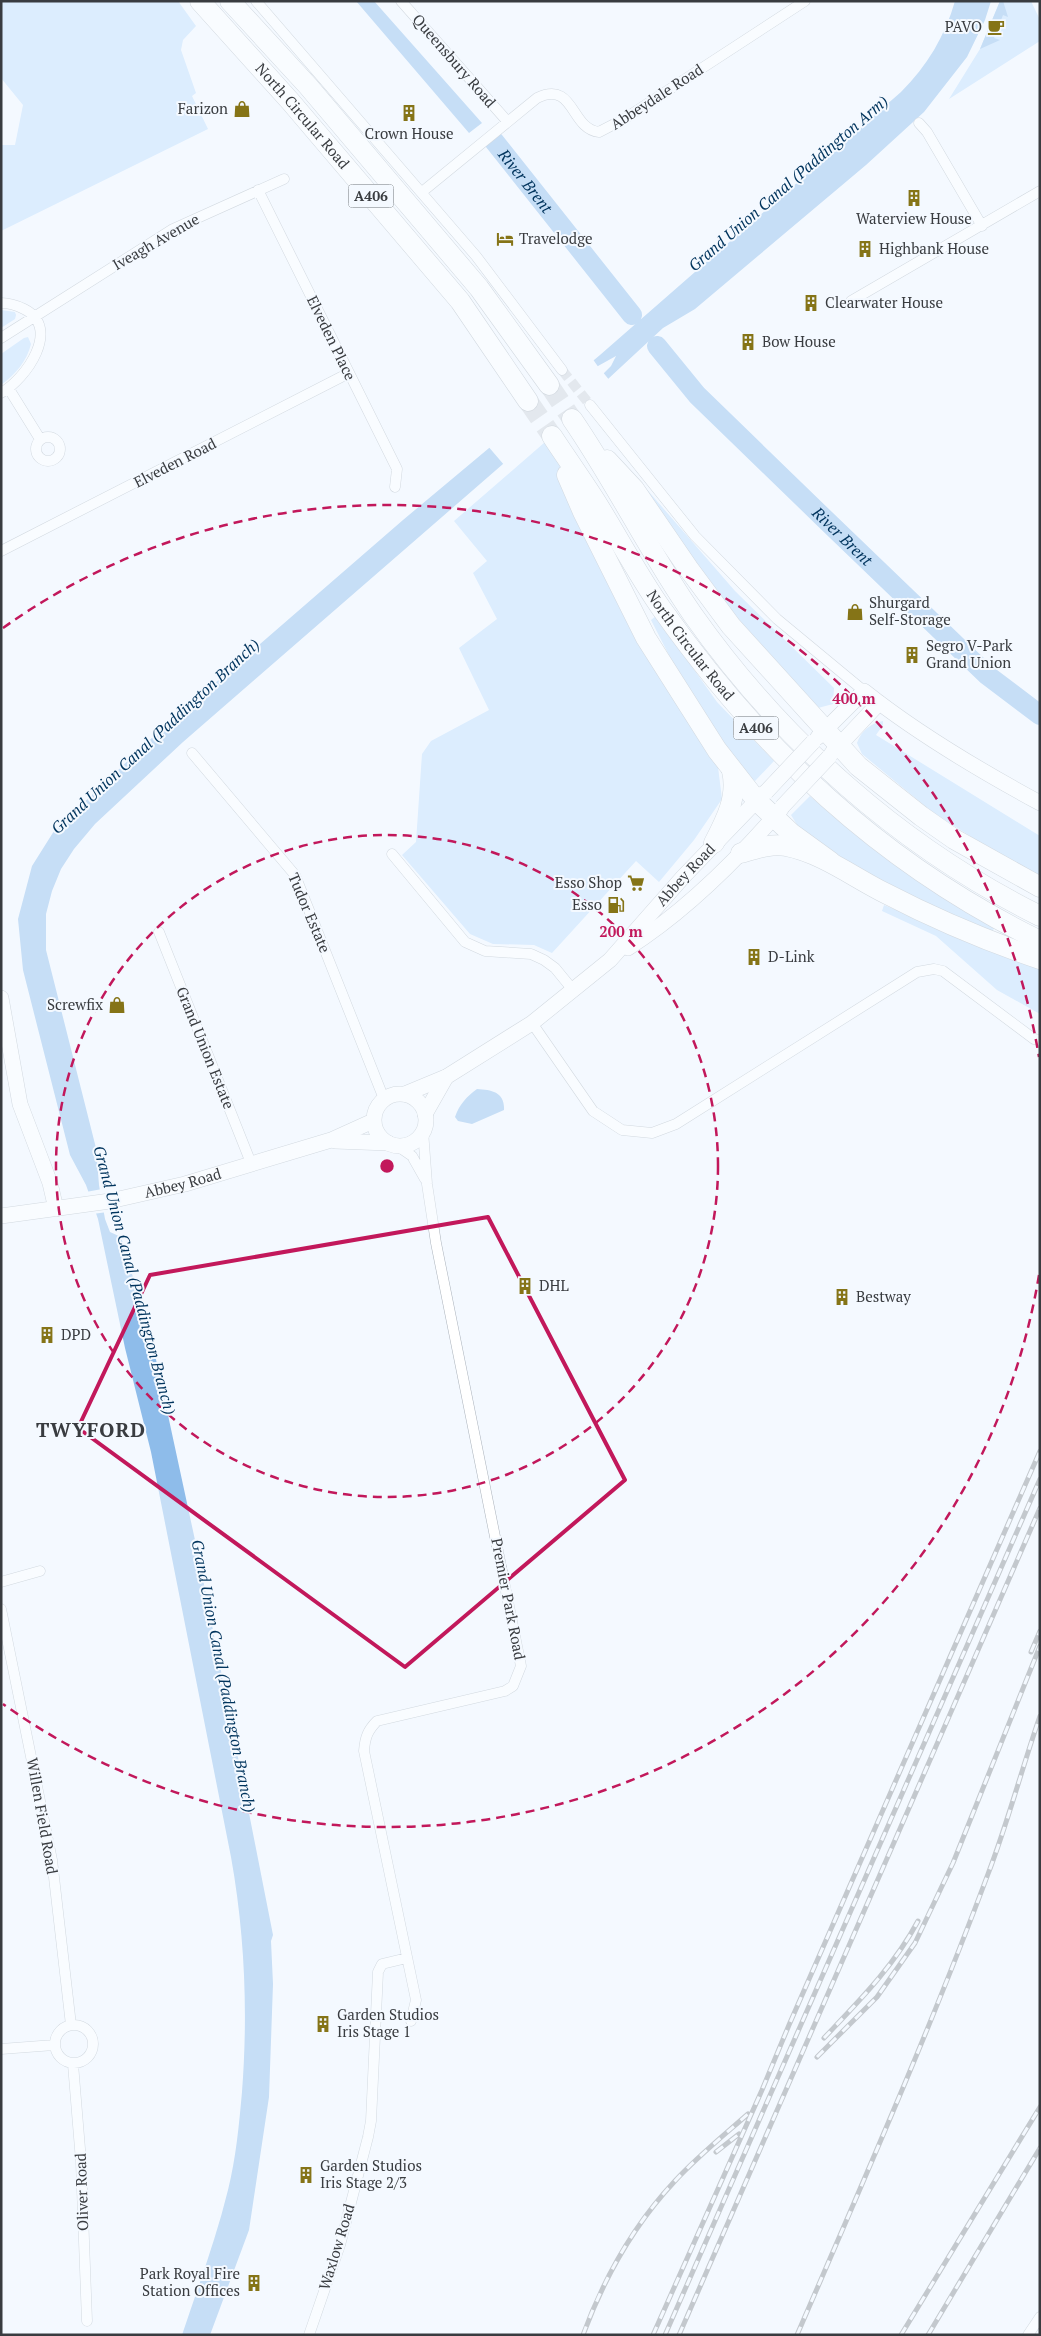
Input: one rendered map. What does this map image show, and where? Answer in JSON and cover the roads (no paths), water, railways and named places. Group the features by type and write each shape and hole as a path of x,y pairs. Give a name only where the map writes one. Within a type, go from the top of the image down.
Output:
{"highway":[{"name":"North Circular Road","path":"200,1 290,101 460,301 528,401"},
{"name":"North Circular Road","path":"230,1 308,86 479,288 549,385"},
{"name":"North Circular Road","path":"819,736 731,626 688,568 634,489 574,422 660,566 694,616 755,695 797,739 851,789 915,840 981,884 1040,916"},
{"name":"North Circular Road","path":"732,771 646,638 583,512 552,436 597,503 660,606 727,695 762,734 836,806 903,859 962,898 1040,940"},
{"path":"819,736 834,751 858,766 921,816 954,839 1040,887"},
{"path":"732,771 831,862"},
{"path":"714,844 732,803 735,787 732,771"},
{"path":"741,853 775,845 785,845 831,862 884,893 1011,950 1040,959"}],"street":[{"path":"256,1 476,256 562,370"},
{"name":"Queensbury Road","path":"401,1 507,121"},
{"name":"Abbeydale Road","path":"422,192 537,98 553,93 566,100 586,128 599,132 609,128 805,1"},
{"path":"919,123 928,132 982,226"},
{"name":"Iveagh Avenue","path":"1,338 172,229 284,179"},
{"name":"Elveden Place","path":"258,190 397,469 395,487"},
{"path":"851,301 1040,191"},
{"path":"1,303 17,306 33,316 39,334 36,354 30,366 5,391 40,439"},
{"name":"Elveden Road","path":"1,552 349,374"},
{"path":"590,405 695,536 777,619 879,703 986,774 1040,803"},
{"name":"Abbey Road","path":"610,960 714,844 864,691"},
{"name":"Abbey Road","path":"405,1094 446,1077 532,1023 610,960 647,936 676,913 741,853 879,703"},
{"name":"Tudor Estate","path":"192,754 295,875 384,1099"},
{"path":"392,854 466,942 485,952 531,954 555,968 573,990"},
{"name":"Grand Union Estate","path":"159,932 251,1163"},
{"path":"532,1023 593,1111 622,1130 652,1133 676,1124 917,972 934,969 943,971 1034,1038 1040,1040"},
{"path":"1,998 20,1104 48,1177 56,1209"},
{"name":"Abbey Road","path":"425,1114 446,1077"},
{"path":"405,1094 417,1100 425,1114 423,1131 412,1142 392,1144 377,1132 373,1121 378,1106 384,1099 392,1095 405,1094"},
{"name":"Abbey Road","path":"1,1216 110,1201 185,1184 331,1140 373,1121"},
{"name":"Premier Park Road","path":"411,2021 416,2000 364,1751 365,1738 370,1728 377,1721 505,1691 513,1686 521,1666 442,1273 427,1184 423,1131"},
{"name":"Abbey Road","path":"331,1140 392,1144"},
{"name":"Premier Park Road","path":"392,1144 412,1156 427,1184"},
{"path":"1,1582 40,1571"},
{"name":"Willen Field Road","path":"1,1609 52,1860 71,2025"},
{"name":"Waxlow Road","path":"309,2335 340,2245 371,2122 378,1972 382,1964 407,1958"},
{"path":"71,2025 83,2027 92,2037 93,2043 90,2056 73,2064 58,2056 54,2045 57,2034 71,2025"},
{"path":"1,2049 54,2045"},
{"name":"Oliver Road","path":"73,2064 81,2161 87,2321"},
{"path":"1028,2335 1040,2317"}],"water":[{"path":"356,1 374,1 482,123 469,133"},
{"name":"Grand Union Canal (Paddington Branch)","path":"955,1 991,1 985,20 967,57 924,112 866,165 695,309 663,328 608,379 516,456 503,464 183,742 95,824 74,849 61,869 52,891 46,914 46,950 96,1148 99,1185 105,1219 110,1232 121,1237 152,1341 198,1554 273,1935 271,1941 273,1984 269,2097 249,2230 210,2335 182,2335 207,2263 223,2208 231,2178 237,2141 244,2062 245,2003 236,1886 151,1452 125,1348 98,1219 86,1185 70,1155 23,970 18,919 32,866 54,831 154,736 403,520 600,355 901,92 927,61 951,14","holes":["616,356 611,366 508,452 496,454 502,446 598,366"]},
{"path":"1000,1 1003,1 1008,17 1003,15 994,38 1000,40 980,49"},
{"path":"477,1089 492,1091 500,1096 504,1104 504,1110 472,1124 458,1121 455,1117 461,1105"}],"waterway":[{"name":"River Brent","path":"494,141 632,315"},
{"name":"River Brent","path":"657,346 697,395 831,525 987,675 1040,715"}],"tunnel":[{"path":"562,370 590,405"},
{"path":"549,385 572,419"},
{"path":"528,401 552,436"}],"railway":[{"path":"653,2335 762,2090 1040,1451"},
{"path":"665,2335 1040,1479"},
{"path":"679,2335 1040,1508"},
{"path":"1031,1652 1040,1631"},
{"path":"817,2057 877,1997 915,1943 953,1863 1040,1646"},
{"path":"797,2335 895,2106 966,1932 1002,1835 1040,1716"},
{"path":"824,2038 863,1997 887,1968 918,1921"},
{"path":"901,2335 1040,2107"},
{"path":"583,2335 610,2273 645,2216 683,2173 748,2114"},
{"path":"716,2152 739,2134"},
{"path":"928,2335 1040,2148"}],"place":[{"name":"PAVO","path":"996,27"},
{"name":"Farizon","path":"242,109"},
{"name":"Crown House","path":"409,113"},
{"name":"Waterview House","path":"914,198"},
{"name":"Travelodge","path":"505,239"},
{"name":"Highbank House","path":"865,249"},
{"name":"Clearwater House","path":"811,303"},
{"name":"Bow House","path":"748,342"},
{"name":"Shurgard Self-Storage","path":"855,612"},
{"name":"Segro V-Park Grand Union","path":"912,655"},
{"name":"Esso Shop","path":"636,883"},
{"name":"Esso","path":"616,905"},
{"name":"D-Link","path":"754,957"},
{"name":"Screwfix","path":"117,1005"},
{"name":"DHL","path":"525,1286"},
{"name":"Bestway","path":"842,1297"},
{"name":"DPD","path":"47,1335"},
{"name":"Garden Studios Iris Stage 1","path":"323,2024"},
{"name":"Garden Studios Iris Stage 2/3","path":"306,2175"},
{"name":"Park Royal Fire Station Offices","path":"254,2283"}],"district":[{"name":"TWYFORD","path":"91,1430"}],"water label":[{"name":"Grand Union Canal (Paddington Arm)","path":"788,183"}]}
